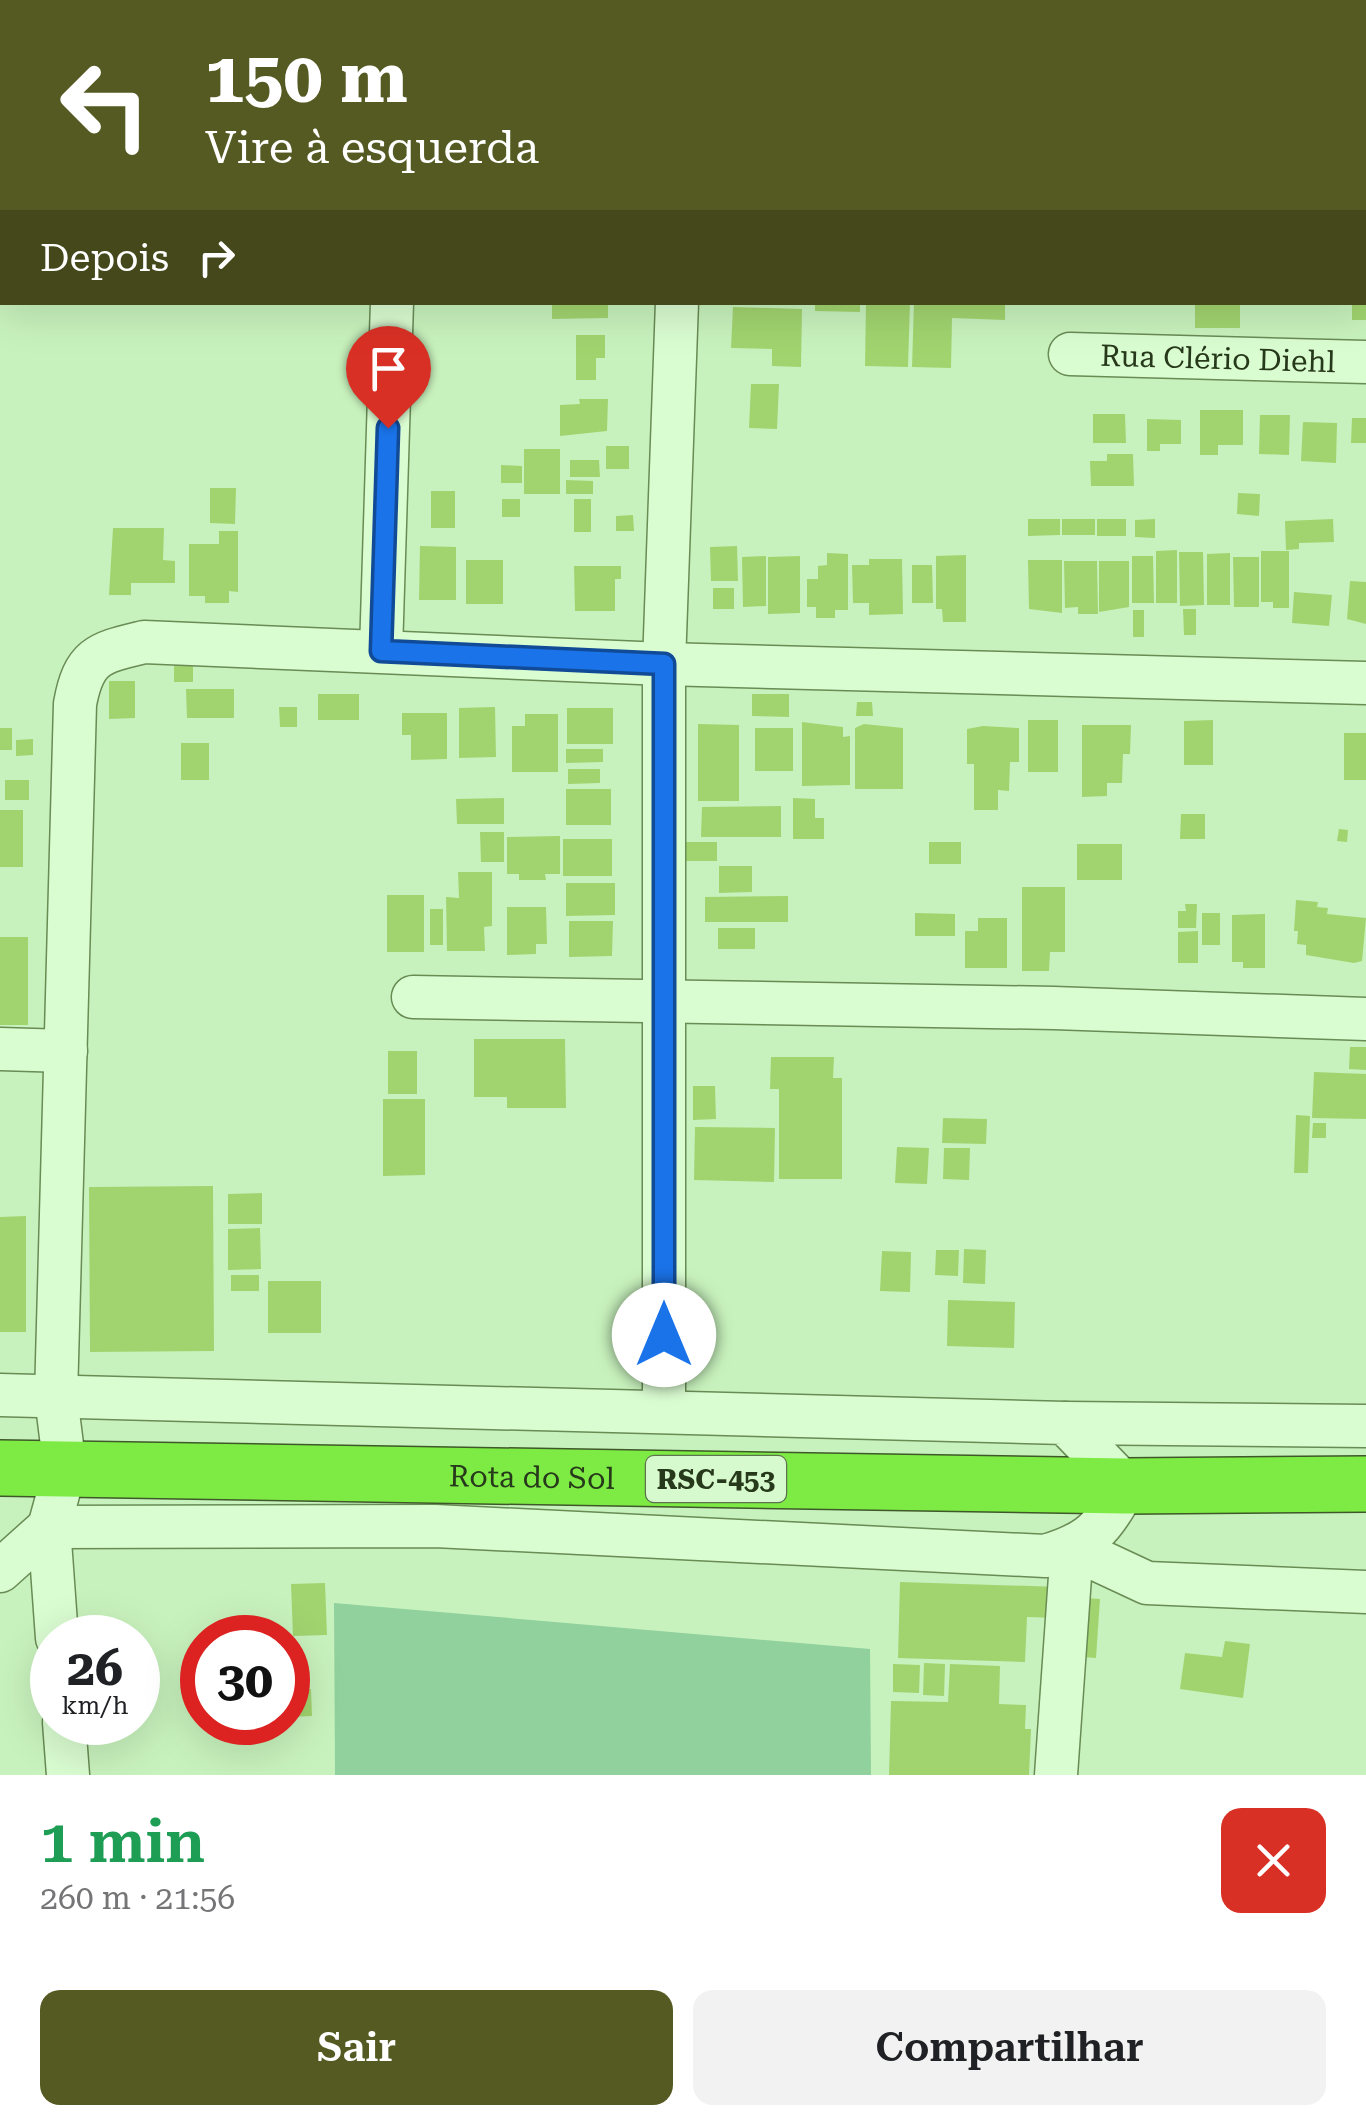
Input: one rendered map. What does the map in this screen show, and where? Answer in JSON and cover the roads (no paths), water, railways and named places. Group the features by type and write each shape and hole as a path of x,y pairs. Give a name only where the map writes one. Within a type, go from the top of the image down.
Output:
{"highway":[{"name":"Rota do Sol","path":"0,1468 1126,1486 1366,1484"}],"street":[{"path":"381,651 392,305"},
{"path":"664,1410 664,664 677,305"},
{"name":"Rua Clério Diehl","path":"1070,354 1366,362"},
{"path":"56,1615 50,1527 65,1469 56,1397 75,704 80,674 101,652 144,642 664,664 1366,684"},
{"path":"413,996 661,999 1366,1020"},
{"path":"0,1050 66,1051"},
{"path":"0,1395 1065,1423 1366,1426"},
{"path":"0,1571 50,1527 435,1526 1045,1556 1072,1548 1100,1531 1126,1486 1065,1423"},
{"path":"1072,1548 1146,1582 1366,1592"},
{"path":"1056,1775 1072,1548"},
{"path":"66,1745 68,1775"}]}
